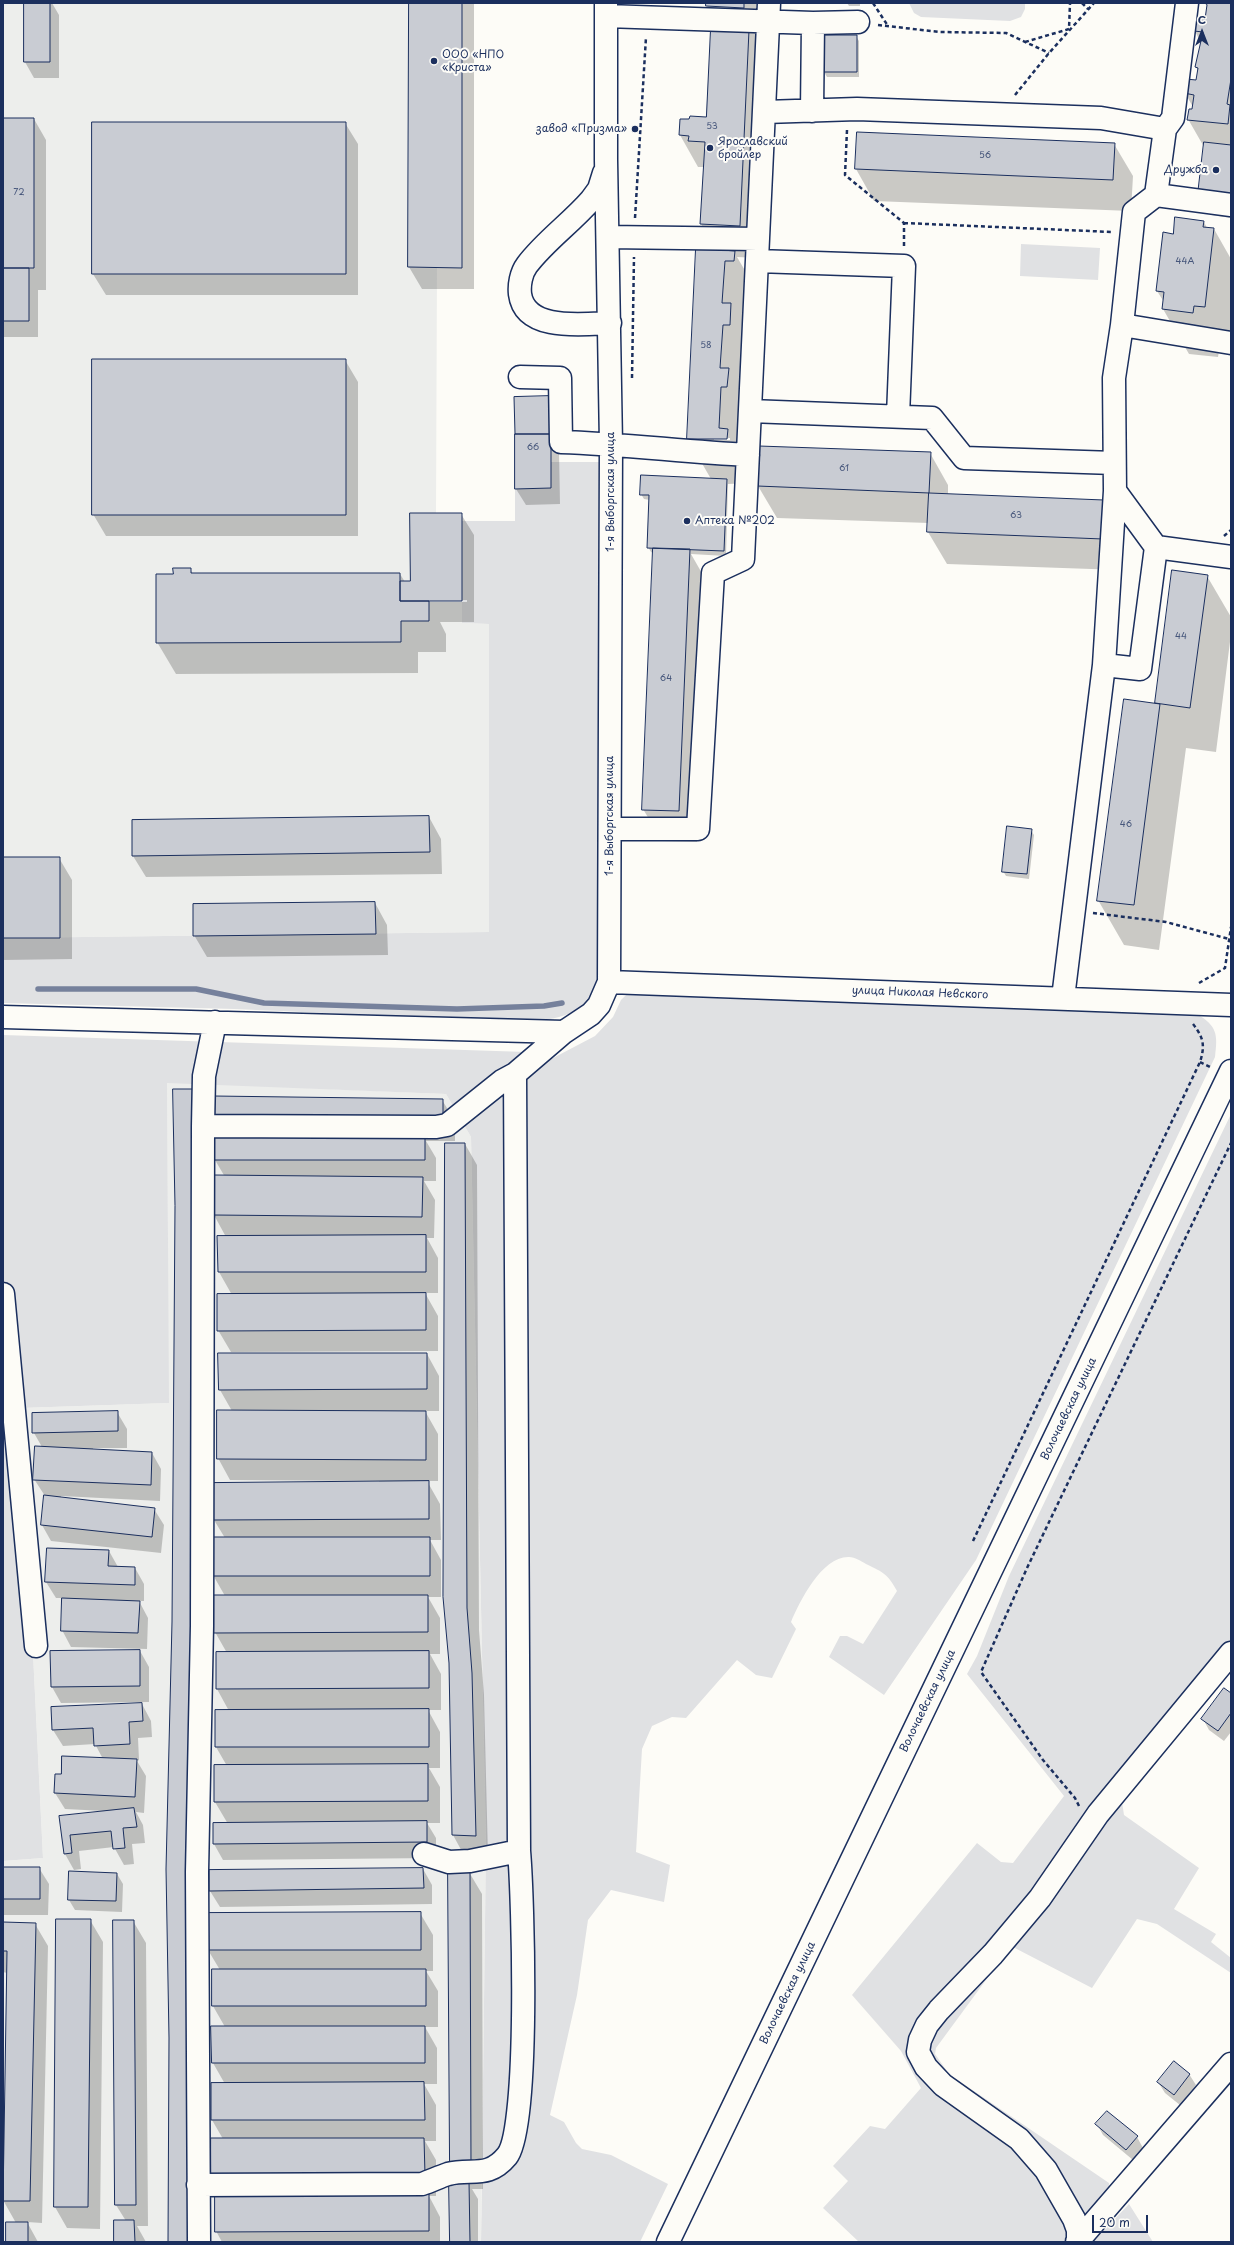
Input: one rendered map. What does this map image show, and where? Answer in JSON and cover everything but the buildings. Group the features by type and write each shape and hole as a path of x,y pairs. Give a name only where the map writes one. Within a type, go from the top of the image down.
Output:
{"street":[{"path":"1156,195 1165,129 1173,118 1187,3"},
{"path":"606,10 769,12 813,23 858,22"},
{"name":"1-я Выборгская улица","path":"606,10 606,160 612,444 609,982"},
{"path":"610,829 698,829 713,573 743,559 769,12"},
{"path":"812,111 813,23"},
{"path":"765,112 848,110 1101,118 1165,129"},
{"path":"606,160 604,175 591,200 525,266 520,290 521,301 528,312 540,319 556,323 610,324"},
{"path":"1063,998 1104,665 1115,491 1114,378 1122,325 1134,212 1156,195 1231,204"},
{"path":"608,237 758,239"},
{"path":"757,261 904,266 898,416"},
{"path":"1122,325 1231,343"},
{"path":"520,377 560,378 561,442 612,444 687,452 748,455"},
{"path":"750,411 932,418 964,458 1114,463"},
{"path":"1104,665 1140,669 1156,547 1115,491"},
{"path":"1156,547 1231,557"},
{"path":"203,1126 436,1127 447,1125 502,1081 515,1074 564,1032 582,1021 599,1005 609,982"},
{"name":"улица Николая Невского","path":"609,982 1231,1005"},
{"path":"3,1017 564,1032"},
{"path":"199,2242 197,1872 202,1626 203,1126 204,1076 215,1022"},
{"name":"Волочаевская улица","path":"668,2242 1231,1071"},
{"path":"198,2185 422,2184 449,2174 486,2172 506,2157 512,2148 515,2132 521,2056 522,1887 518,1851 515,1074"},
{"path":"3,1294 36,1646"},
{"path":"1077,2242 1078,2230 1074,2219 1036,2158 1005,2127 938,2080 926,2067 918,2052 920,2040 931,2020 955,1992 993,1954 1036,1904 1086,1829 1231,1653"},
{"path":"424,1854 449,1862 470,1861 518,1851"},
{"path":"1077,2242 1231,2064"}],"path":[{"path":"873,3 888,26"},
{"path":"1069,29 1070,3"},
{"path":"1082,3 1088,9"},
{"path":"1000,114 1069,29 1094,3"},
{"path":"858,22 940,32 1006,34 1049,53"},
{"path":"1025,42 1069,29"},
{"path":"848,110 845,175 904,222 1132,233"},
{"path":"904,222 904,266"},
{"path":"1074,910 1166,922 1229,939"},
{"path":"973,1541 1200,1062 1204,1049 1204,1041 1188,1018 1190,988 1225,968 1230,944 1229,939 1231,927"},
{"path":"1086,1829 1082,1812 1075,1798 1043,1760 981,1672 1027,1568 1231,1143"}],"shaded area":[{"path":"3,3 462,3 462,268 437,268 436,513 462,513 462,623 489,624 489,932 3,938"},
{"path":"909,3 1025,3 1025,9 1021,17 1010,21 921,17 914,13"},
{"path":"1021,244 1100,248 1098,280 1020,276"},
{"path":"551,462 602,462 599,951 596,985 592,995 586,1003 569,1014 529,1022 234,1009 3,1003 3,938 489,932 489,624 462,623 462,521 515,521 515,489 551,488"},
{"path":"638,991 1197,1014 1204,1018 1215,1031 1216,1049 1215,1057 976,1560 884,1695 829,1657 840,1636 847,1636 863,1644 897,1591 890,1580 877,1569 858,1559 849,1557 839,1559 830,1564 813,1581 806,1592 791,1622 796,1629 772,1678 756,1675 737,1660 686,1718 672,1717 652,1726 642,1749 636,1852 670,1865 664,1902 611,1890 588,1920 577,1995 550,2115 564,2122 576,2143 582,2149 611,2155 668,2184 640,2242 481,2242 482,2184 496,2178 506,2171 519,2156 523,2147 530,2110 532,1884 528,1845 522,1080 536,1067 595,1036 613,1017 621,1000 627,994"},
{"path":"3,1035 527,1052 512,1068 511,1824 507,1839 513,1878 515,2005 511,2100 505,2144 494,2157 482,2161 486,1841 471,1137 446,1094 167,1083 169,1403 21,1408 43,1858 3,1861"},
{"path":"167,1082 446,1094 471,1137 486,1841 481,2242 3,2242 3,1861 43,1858 21,1408 168,1403"},
{"path":"1231,1114 1231,1664 1122,1802 1124,1815 1199,1868 1174,1909 1216,1934 1211,1942 1231,1958 1231,1973 1157,1924 1137,1919 1092,1988 1011,1946 936,2048 935,2054 949,2074 1109,2183 1110,2191 1064,2242 859,2242 823,2208 848,2181 833,2166 870,2126 885,2129 921,2088 901,2051 852,1995 977,1843 1001,1862 1013,1863 1064,1796 967,1674 977,1656 1009,1576"},
{"path":"1129,2204 1153,2242 1093,2242"}],"waterway":[{"path":"38,989 196,989 264,1003 457,1009 544,1006 562,1003"}],"place":[{"name":"ООО «НПО «Криста»","path":"434,61"},
{"name":"завод «Призма»","path":"635,129"},
{"name":"Ярославский бройлер","path":"710,148"},
{"name":"Дружба","path":"1216,170"},
{"name":"Аптека №202","path":"687,521"}]}
